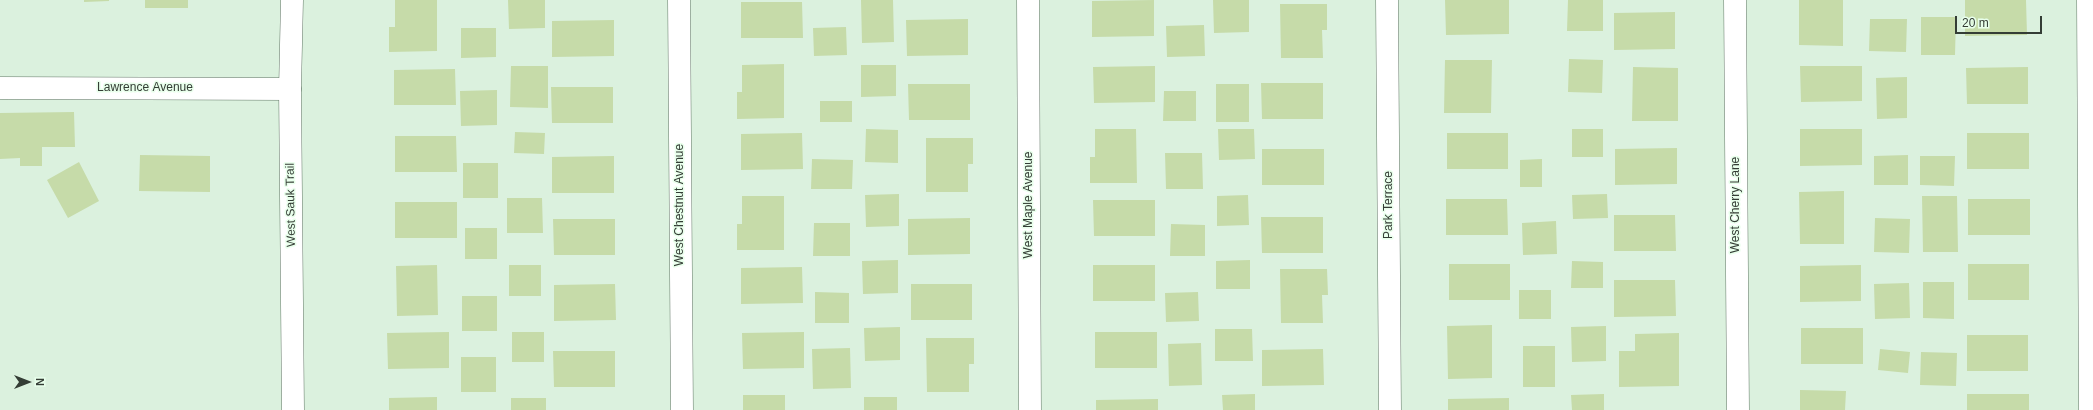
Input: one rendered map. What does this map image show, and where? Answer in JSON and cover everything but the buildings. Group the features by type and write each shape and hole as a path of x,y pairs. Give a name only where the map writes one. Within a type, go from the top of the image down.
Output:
{"street":[{"name":"West Sauk Trail","path":"292,0 290,89 293,410"},
{"name":"West Chestnut Avenue","path":"679,0 682,410"},
{"name":"West Maple Avenue","path":"1028,0 1030,410"},
{"name":"Park Terrace","path":"1387,0 1390,410"},
{"name":"West Cherry Lane","path":"1735,0 1738,410"},
{"path":"2088,0 2090,410"},
{"name":"Lawrence Avenue","path":"0,88 290,89"}]}
